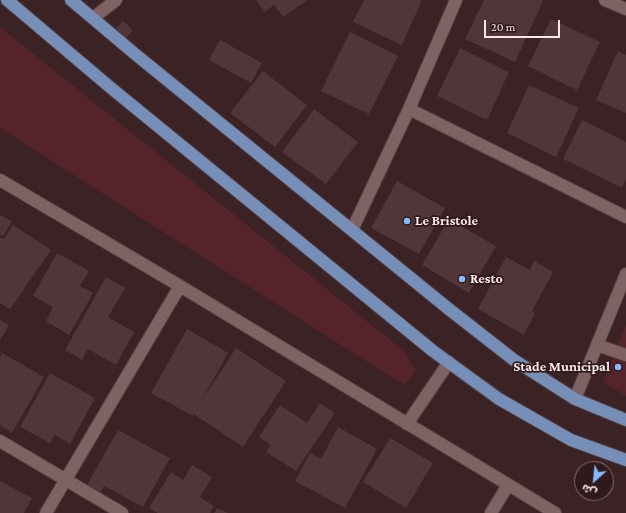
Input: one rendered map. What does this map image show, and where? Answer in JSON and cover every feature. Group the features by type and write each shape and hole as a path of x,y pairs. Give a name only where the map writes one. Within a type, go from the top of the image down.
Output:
{"main road":[{"path":"7,0 426,346 499,399 571,440 626,460"},
{"path":"71,0 134,54 514,360 574,399 626,420"}],"street":[{"path":"93,18 116,0"},
{"path":"352,230 409,109 456,0"},
{"path":"605,0 626,9"},
{"path":"409,109 626,217"},
{"path":"0,180 180,286 555,513"},
{"path":"574,399 626,274"},
{"path":"46,513 180,286"},
{"path":"597,345 626,355"},
{"path":"407,424 449,362"},
{"path":"0,441 122,513"},
{"path":"491,513 508,485"}],"shaded area":[{"path":"0,27 404,351 416,371 404,385 0,128"},
{"name":"Stade Municipal","path":"626,324 626,396 603,382"}],"building":[{"path":"256,0 307,0 283,17 274,5 265,12"},
{"path":"364,0 422,0 402,45 353,22"},
{"path":"484,0 543,1 515,62 465,39"},
{"path":"551,19 600,42 577,90 528,66"},
{"path":"123,21 133,30 120,45 110,36"},
{"path":"350,32 398,56 369,114 321,91"},
{"path":"220,40 262,63 251,83 209,60"},
{"path":"460,48 509,72 487,120 437,96"},
{"path":"618,51 626,55 626,113 596,100"},
{"path":"263,71 307,105 275,147 230,113"},
{"path":"529,85 579,108 556,157 507,133"},
{"path":"314,109 358,142 326,184 282,152"},
{"path":"582,120 626,142 626,179 622,188 563,159"},
{"path":"397,181 445,208 419,254 371,228"},
{"path":"0,215 12,221 3,236 0,235"},
{"path":"449,219 496,246 469,293 422,265"},
{"path":"13,225 51,250 10,309 0,303 0,239 1,237 4,239"},
{"path":"57,253 89,271 80,286 93,293 69,335 46,321 53,307 33,296"},
{"path":"506,257 530,270 534,261 553,272 532,311 535,314 524,335 478,309"},
{"path":"106,277 125,288 108,317 134,332 116,365 88,349 82,360 65,350"},
{"path":"0,320 9,325 0,340"},
{"path":"187,329 228,353 202,400 236,348 286,381 243,447 194,414 193,416 151,393"},
{"path":"2,353 44,377 12,433 0,425 0,357"},
{"path":"50,373 95,398 70,444 55,435 50,443 20,427"},
{"path":"320,403 335,413 296,471 266,452 271,445 259,437 280,405 307,423"},
{"path":"338,427 377,449 345,508 295,481 310,453 321,459"},
{"path":"118,430 170,458 143,507 104,486 100,492 87,485"},
{"path":"390,438 433,463 406,508 363,482"},
{"path":"192,465 212,477 200,497 214,506 210,513 158,513 149,508 171,472 183,480"},
{"path":"0,481 32,498 24,513 0,513"},
{"path":"217,508 228,513 214,513"}],"place":[{"name":"Le Bristole","path":"407,221"},
{"name":"Resto","path":"462,279"},
{"name":"Stade Municipal","path":"618,367"}]}
